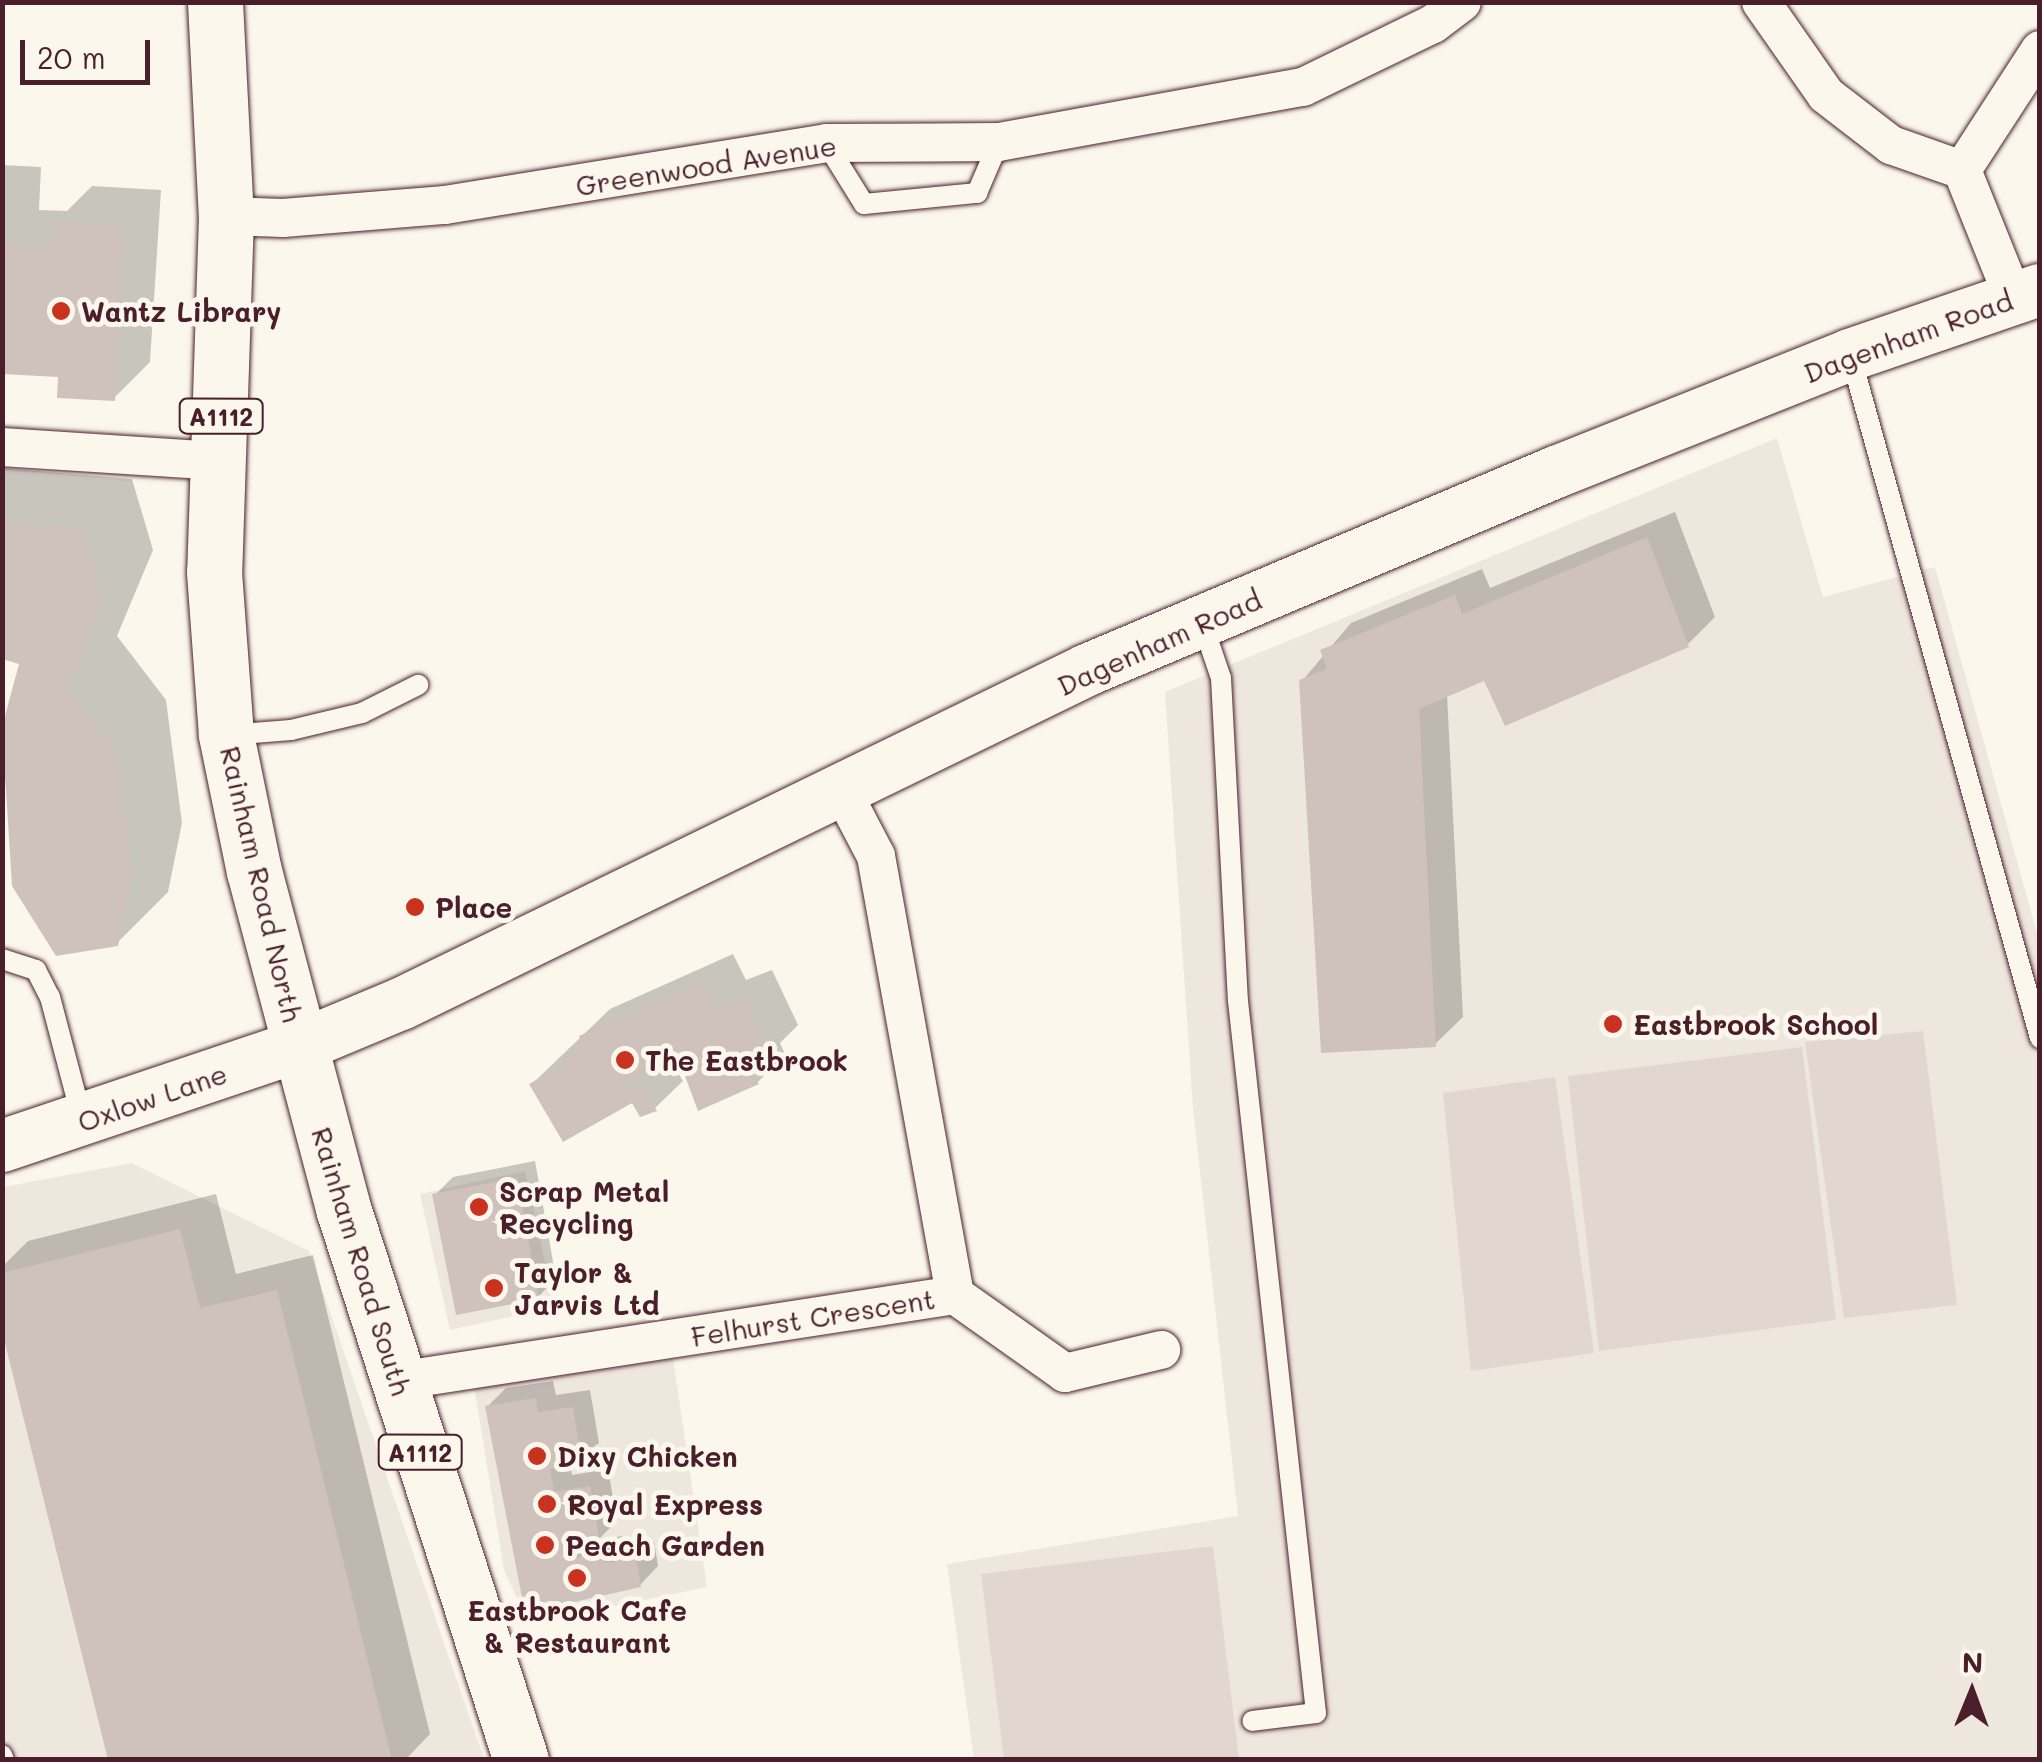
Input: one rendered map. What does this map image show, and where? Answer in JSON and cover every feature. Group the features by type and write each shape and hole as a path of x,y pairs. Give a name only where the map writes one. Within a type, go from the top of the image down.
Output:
{"main road":[{"name":"Rainham Road North","path":"214,2 226,216 221,461 214,572 226,736 300,1046"},
{"name":"Rainham Road South","path":"300,1046 396,1380 521,1760"}],"street":[{"name":"Greenwood Avenue","path":"226,216 445,206 826,143 999,142 1303,87 1434,24 1462,2"},
{"path":"1761,2 1826,95 1891,145 1962,170 2026,294"},
{"path":"1962,170 2040,50"},
{"name":"Dagenham Road","path":"300,1046 425,994 843,793 1087,670 1850,355 2026,294"},
{"path":"2,447 221,461"},
{"name":"Felhurst Crescent","path":"396,1380 955,1295 876,856 843,793"},
{"name":"Oxlow Lane","path":"2,1146 300,1046"},
{"path":"955,1295 1065,1373 1161,1350"}],"lane":[{"path":"826,143 864,204 976,193 999,142"},
{"path":"1850,355 2040,1038"},
{"path":"1202,622 1220,678 1238,1001 1316,1712 1252,1721"},
{"path":"226,736 291,730 362,713 418,685"},
{"path":"2,958 36,970 50,997 82,1120"}],"shaded area":[{"name":"Eastbrook School","path":"1777,438 1823,597 1935,567 2039,940 2039,1759 974,1759 947,1564 1238,1516 1193,1108 1165,692"},
{"path":"1923,1031 1957,1305 1844,1318 1805,1042"},
{"path":"1802,1047 1836,1320 1599,1351 1568,1076"},
{"path":"1555,1077 1594,1353 1471,1371 1443,1093"},
{"path":"132,1163 309,1251 484,1759 3,1760 3,1187"},
{"path":"525,1171 555,1307 450,1330 420,1194"},
{"path":"669,1332 707,1587 529,1624 504,1570 470,1361"},
{"path":"1213,1546 1239,1759 1004,1759 981,1574"}],"building":[{"name":"Wantz Library","path":"54,222 125,226 115,401 57,398 58,377 2,374 2,245 52,248"},
{"path":"2,522 81,529 104,602 67,688 116,751 132,876 118,946 56,956 12,886 2,727 19,664 2,659"},
{"path":"1647,537 1689,647 1505,726 1484,681 1419,709 1436,1047 1321,1053 1299,680 1327,669 1320,650 1455,595 1462,614"},
{"name":"The Eastbrook","path":"705,980 718,1006 744,996 772,1055 750,1066 759,1084 698,1111 682,1068 691,1065 687,1057 665,1071 658,1064 625,1083 631,1093 644,1088 657,1111 640,1117 632,1103 563,1142 529,1084 566,1063 568,1049 582,1043 579,1036"},
{"path":"517,1178 539,1299 456,1315 432,1194"},
{"path":"180,1229 200,1308 277,1290 392,1760 108,1760 2,1331 2,1273"},
{"path":"536,1398 538,1412 573,1407 582,1464 550,1469 554,1492 590,1486 600,1542 567,1548 569,1559 604,1553 606,1563 636,1558 641,1587 525,1613 485,1406"}],"place":[{"name":"Wantz Library","path":"61,311"},
{"name":"Place","path":"415,907"},
{"name":"Eastbrook School","path":"1613,1024"},
{"name":"The Eastbrook","path":"625,1060"},
{"name":"Scrap Metal Recycling","path":"479,1207"},
{"name":"Taylor & Jarvis Ltd","path":"494,1288"},
{"name":"Dixy Chicken","path":"537,1456"},
{"name":"Royal Express","path":"547,1504"},
{"name":"Peach Garden","path":"545,1545"},
{"name":"Eastbrook Cafe & Restaurant","path":"577,1578"}]}
